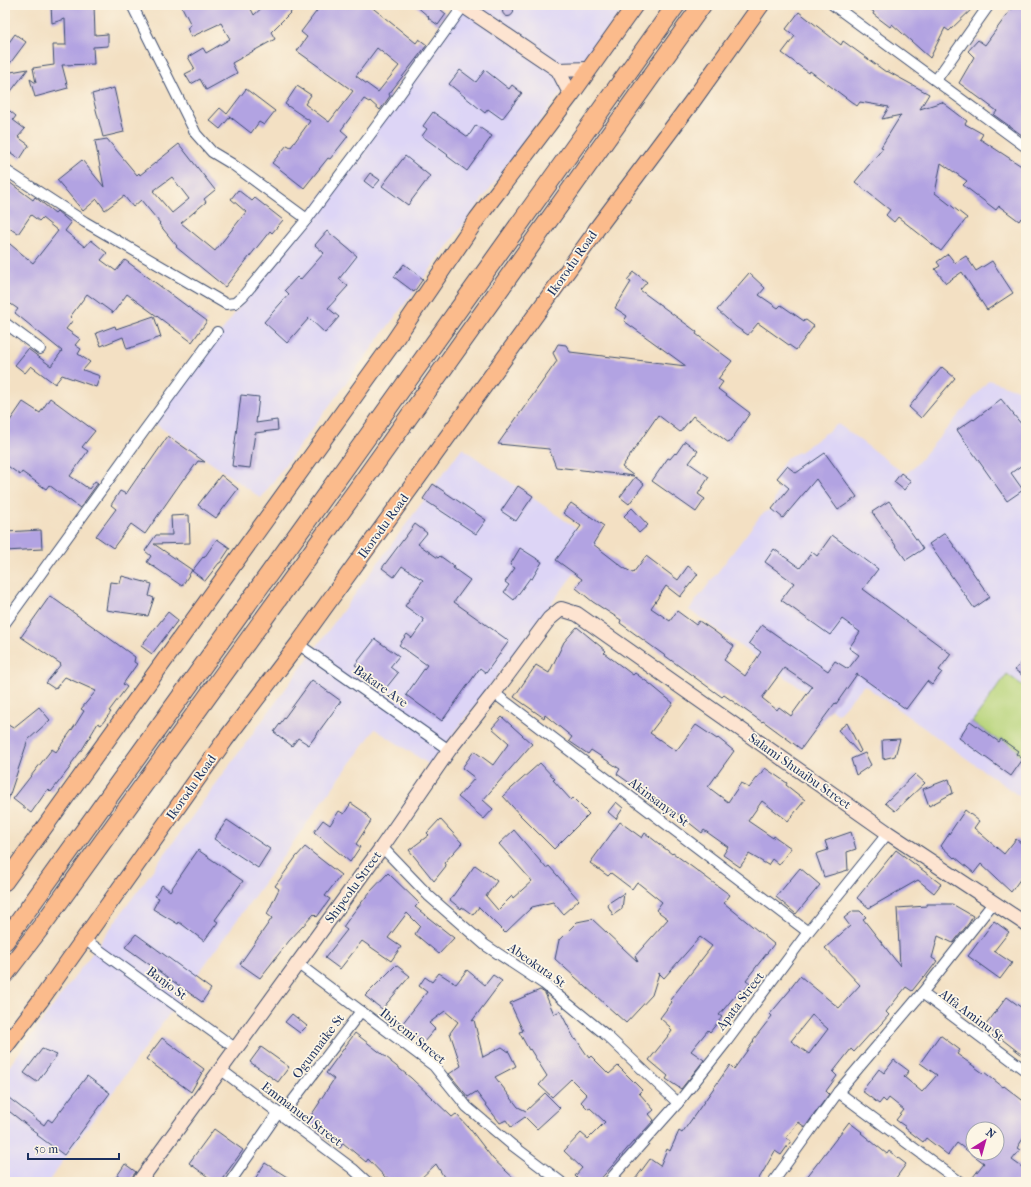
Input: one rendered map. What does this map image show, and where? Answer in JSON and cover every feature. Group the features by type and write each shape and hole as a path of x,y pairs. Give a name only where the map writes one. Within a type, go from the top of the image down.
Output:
{"highway":[{"path":"5,942 676,5"},
{"path":"5,974 45,921 356,491 702,5"}],"main road":[{"path":"5,882 381,360 477,219 572,95 635,5"},
{"name":"Ikorodu Road","path":"5,1047 84,939 225,740 298,644 596,230 691,103 761,5"}],"street":[{"path":"132,5 196,134 212,152 232,164 307,218"},
{"path":"5,170 85,222 226,304 234,303 243,296 307,218 387,112 463,5 558,70 572,95"},
{"path":"833,5 1026,147"},
{"path":"936,80 989,5"},
{"path":"558,70 589,69"},
{"path":"5,323 40,349"},
{"path":"6,618 217,332"},
{"name":"Shipeolu Street","path":"139,1182 382,847 449,750 549,619 561,609 577,614"},
{"name":"Salami Shuaibu Street","path":"577,614 888,833 1026,924"},
{"name":"Bakare Ave","path":"298,644 449,750"},
{"name":"Akinsanya St","path":"494,693 808,932"},
{"name":"Apata Street","path":"609,1182 678,1102 727,1041 808,932 888,833"},
{"name":"Abeokuta St","path":"382,847 429,896 485,945 544,984 606,1035 678,1102"},
{"path":"773,1182 838,1092 922,993 994,902"},
{"name":"Banjo St","path":"84,939 235,1048"},
{"name":"Ibiyemi Street","path":"297,964 434,1066 467,1107 512,1145 561,1182"},
{"name":"Alfa Aminu St","path":"922,993 1026,1071"},
{"name":"Ogunnaike St","path":"230,1182 280,1114 361,1011"},
{"name":"Emmanuel Street","path":"220,1069 353,1169 367,1182"},
{"path":"838,1092 960,1182"}],"shaded area":[{"path":"460,5 626,5 261,498 154,423"},
{"path":"989,380 1026,393 1026,801 864,685 838,714 689,610 761,515 771,509 780,486 774,478 786,458 801,451 838,424 905,474 913,468"},
{"path":"462,448 597,543 430,765 375,729 48,1182 5,1182 5,1072"}],"green space":[{"path":"1007,674 1026,688 1026,752 1022,757 1017,754 1019,751 1001,738 999,741 972,722"}],"building":[{"path":"51,5 94,5 95,35 108,34 108,46 93,47 94,64 62,65 68,88 35,97 30,79 36,83 33,68 54,65 53,45 66,45 65,19 52,23"},
{"path":"181,5 249,5 254,15 265,5 298,5 271,32 275,39 232,63 237,73 206,90 200,79 191,84 185,74 195,69 188,57 203,48 206,53 230,39 221,23 191,37 187,28 191,25"},
{"path":"327,5 369,5 416,43 419,39 427,45 389,94 390,96 380,110 370,101 369,102 364,99 341,130 348,136 304,188 272,163 287,145 291,147 310,121 285,104 297,86 311,95 305,104 329,122 353,91 297,51 307,37 301,32 319,8 322,10","holes":["377,48 399,66 378,92 356,76"]},
{"path":"415,5 435,5 446,14 438,25 428,18 429,17"},
{"path":"508,5 512,7 514,11 512,15 508,17 504,15 502,11 504,7"},
{"path":"864,5 976,5 949,31 945,28 930,58 892,24 890,27"},
{"path":"1014,5 1026,5 1026,138 994,115 997,111 959,83 974,57 968,51 978,40 985,45"},
{"path":"799,12 841,45 843,41 886,72 887,71 929,94 920,109 942,102 967,121 965,124 983,134 980,139 1026,169 1026,221 1021,218 1019,221 999,206 996,210 963,185 967,181 941,163 935,193 967,218 941,251 898,217 894,222 886,215 890,210 855,182 883,148 881,147 901,115 882,119 889,107 860,102 857,106 810,71 809,73 782,53 795,36 786,29"},
{"path":"15,34 26,42 5,70 5,48"},
{"path":"28,69 5,99 5,73"},
{"path":"460,70 476,82 485,70 509,89 512,85 522,93 502,119 488,109 485,113 449,84"},
{"path":"114,88 124,132 103,137 92,94"},
{"path":"246,89 275,111 264,125 259,122 251,133 228,115 230,117 220,129 209,120 220,108 227,114"},
{"path":"5,107 16,116 13,120 25,129 18,137 29,145 20,159 5,149"},
{"path":"433,112 468,137 476,125 492,136 467,171 422,136 427,129 423,126"},
{"path":"107,139 137,175 139,173 140,175 179,144 215,190 204,199 206,202 181,223 215,251 246,212 231,199 238,190 252,201 255,198 283,220 272,233 270,231 225,287 176,247 177,246 159,224 160,223 141,200 133,207 124,196 105,210 97,199 83,211 57,180 82,160 104,187 95,141","holes":["172,177 189,199 172,213 153,191"]},
{"path":"405,156 430,176 408,205 382,186"},
{"path":"370,173 380,180 373,188 364,181"},
{"path":"5,179 33,200 35,197 55,213 57,211 71,223 65,231 85,247 91,240 107,253 101,260 116,271 125,260 207,321 192,342 127,294 113,313 87,294 70,317 73,320 66,329 80,339 75,345 81,349 78,354 90,362 83,370 100,376 96,387 62,375 55,384 31,366 25,373 15,365 28,349 51,366 62,351 15,313 18,309 5,300 5,240 33,263 58,231 42,218 39,221 31,215 18,234 5,225"},
{"path":"327,231 357,256 339,279 348,286 328,308 339,317 325,333 309,318 287,343 264,322 289,294 285,290 297,277 300,280 324,253 315,245"},
{"path":"948,254 955,263 966,256 976,271 992,261 1013,293 987,310 962,272 946,283 935,269 940,266 937,262"},
{"path":"404,264 423,279 414,292 394,277"},
{"path":"634,272 647,282 640,290 697,332 696,334 732,361 718,379 723,382 718,389 750,413 729,443 693,416 680,432 658,415 622,467 634,476 556,467 549,449 498,444 557,361 553,353 558,344 566,345 570,352 686,366 624,321 627,316 615,308 631,282 627,280"},
{"path":"749,273 765,288 759,295 778,308 781,305 814,326 796,350 758,323 748,335 736,327 717,310"},
{"path":"154,316 161,337 127,349 123,337 101,346 96,333 115,326 116,329"},
{"path":"942,367 955,378 921,418 909,407"},
{"path":"241,395 259,397 256,423 277,420 278,430 255,433 250,468 232,466"},
{"path":"50,398 95,431 82,447 88,451 70,476 89,489 95,481 98,483 80,508 49,485 46,489 22,472 20,475 5,464 5,428 23,402 40,413"},
{"path":"1001,399 1022,425 1026,422 1026,462 1011,473 1023,490 1007,501 957,430 973,419 974,420"},
{"path":"168,436 205,462 198,461 185,479 184,478 145,534 131,524 113,548 96,536 116,509 111,505 120,491 126,494"},
{"path":"685,441 698,451 689,463 709,477 698,494 705,499 696,512 652,481 668,458 670,459 675,453 676,454"},
{"path":"825,453 857,497 838,510 816,479 783,518 772,509 789,488 777,478 787,466 796,473"},
{"path":"901,473 911,481 904,490 894,482"},
{"path":"221,475 238,489 216,518 198,505"},
{"path":"635,477 644,484 629,504 620,497"},
{"path":"433,484 486,520 476,534 423,499"},
{"path":"518,486 533,496 516,521 501,511"},
{"path":"889,501 923,549 906,560 872,512"},
{"path":"571,503 604,526 593,544 624,568 633,573 646,556 678,580 688,566 698,574 680,597 666,586 651,608 670,621 677,611 696,625 699,621 714,631 734,646 724,660 745,676 761,652 749,643 762,625 828,671 835,661 848,669 859,655 849,648 860,632 842,619 830,635 781,600 794,583 765,562 774,549 800,568 812,552 817,556 832,535 878,569 863,589 951,654 939,670 942,672 932,685 927,681 906,709 857,674 801,749 724,695 722,697 620,623 621,620 593,602 576,588 582,579 556,560 581,526 563,513","holes":["784,668 812,687 791,716 779,707 777,710 762,698"]},
{"path":"632,508 648,525 639,533 624,516"},
{"path":"189,515 190,543 154,544 192,570 182,586 147,562 151,556 145,551 156,535 172,535 171,516"},
{"path":"415,524 427,533 418,544 438,558 440,556 454,566 453,568 470,580 454,602 509,641 486,673 480,668 442,721 406,695 427,665 399,645 407,634 412,638 424,621 405,606 423,580 402,566 394,577 382,568"},
{"path":"41,530 42,549 5,551 5,532"},
{"path":"945,533 990,597 974,608 929,544"},
{"path":"217,539 230,548 205,581 192,571 203,557 204,558"},
{"path":"520,548 542,562 532,579 530,578 514,600 504,592 509,585 505,582 515,568 510,565"},
{"path":"122,576 152,584 149,596 154,598 148,616 106,610 110,582 120,583"},
{"path":"50,596 135,657 134,662 137,664 123,684 127,687 109,711 111,712 101,725 98,723 83,748 71,764 72,765 51,792 48,789 31,813 13,799 52,749 56,752 84,711 81,709 96,691 65,677 55,689 46,683 61,664 21,637"},
{"path":"168,612 178,620 152,654 141,646"},
{"path":"577,627 606,651 604,653 633,675 635,673 673,703 650,733 676,751 696,725 717,739 718,738 734,751 708,787 728,802 741,783 749,788 765,768 787,783 786,785 805,800 788,821 762,801 748,821 791,848 779,865 772,859 768,865 749,854 740,867 723,855 728,847 704,830 702,833 658,798 655,801 617,774 620,769 591,750 588,754 569,741 572,737 545,715 544,718 514,697 536,665 549,673 564,642"},
{"path":"375,639 399,656 390,667 398,673 386,688 355,665"},
{"path":"1026,656 1026,678 1015,670"},
{"path":"312,680 341,701 309,745 298,738 292,746 274,732"},
{"path":"39,707 50,720 28,740 7,803 5,802 5,723 13,728"},
{"path":"502,717 532,744 483,800 493,809 484,819 458,797 475,778 462,768 474,751 493,765 509,743 492,728"},
{"path":"970,721 999,742 1001,739 1018,751 1016,754 1023,759 1011,776 959,738"},
{"path":"847,723 861,751 859,753 838,730"},
{"path":"900,739 895,756 883,759 882,740"},
{"path":"865,753 871,765 856,775 851,759"},
{"path":"540,763 555,779 553,780 571,800 573,798 589,814 554,849 503,796"},
{"path":"915,774 925,783 895,811 885,803"},
{"path":"949,779 953,793 929,806 923,789"},
{"path":"616,802 623,808 616,819 608,812"},
{"path":"351,803 364,812 371,821 356,844 360,847 350,862 314,832 323,820 330,825 339,811 344,814"},
{"path":"965,810 979,821 974,828 1004,854 1016,839 1026,847 1026,871 1011,892 981,864 974,873 941,846"},
{"path":"440,819 462,843 444,863 446,866 434,881 409,850 429,835 427,833"},
{"path":"227,820 270,849 258,868 214,839"},
{"path":"620,822 642,838 645,833 730,895 724,903 774,944 746,980 750,983 743,992 740,990 719,1015 722,1017 710,1032 708,1030 691,1051 704,1060 681,1089 666,1079 668,1076 649,1060 672,1031 669,1028 670,1027 660,1018 672,1002 670,1000 712,946 700,937 664,978 659,973 652,995 626,1023 555,959 559,940 577,922 592,919 638,962 635,956 668,919 656,910 662,902 637,882 632,889 611,873 608,876 590,863"},
{"path":"514,830 546,868 549,866 579,900 563,914 553,902 532,907 505,933 479,907 473,915 462,907 461,909 450,900 475,865 497,881 486,896 498,910 512,896 513,898 532,881 499,844"},
{"path":"851,832 856,849 847,852 848,870 824,877 816,854 828,850 825,841"},
{"path":"305,847 341,875 325,896 330,899 317,917 314,914 289,941 260,978 240,964 272,918 267,914 279,889 275,886"},
{"path":"198,850 243,881 215,920 218,922 204,941 179,922 178,924 153,909 159,898 155,896 162,885 170,891"},
{"path":"896,850 941,884 934,893 918,880 869,908 857,898"},
{"path":"800,868 820,885 796,914 776,897"},
{"path":"388,873 419,903 415,907 454,938 439,954 415,934 420,926 407,913 388,938 401,947 391,961 362,941 340,969 325,958 347,930 343,927 353,913"},
{"path":"624,893 622,909 613,915 607,904"},
{"path":"927,904 952,904 973,916 953,943 938,936 932,958 937,961 912,991 906,987 886,1012 889,1015 873,1033 872,1032 854,1052 851,1049 833,1072 837,1076 826,1091 829,1094 805,1127 798,1122 786,1138 791,1141 781,1155 775,1151 757,1182 633,1182 650,1159 660,1166 667,1149 670,1151 679,1131 682,1133 730,1065 734,1069 754,1041 753,1040 772,1016 770,1014 800,976 839,1008 860,985 825,948 850,926 844,918 853,911 860,911 866,917 863,919 900,966 897,908 927,906","holes":["812,1015 828,1029 809,1054 791,1041"]},
{"path":"994,921 1009,932 994,951 1012,963 1000,979 968,956"},
{"path":"136,934 211,989 202,1002 125,947"},
{"path":"396,965 410,976 382,1009 365,996"},
{"path":"467,970 485,985 493,975 502,981 472,1021 474,1020 483,1057 502,1047 509,1052 516,1066 495,1077 518,1107 526,1111 545,1093 560,1108 537,1129 525,1117 511,1127 506,1120 500,1123 476,1092 468,1097 449,1074 461,1066 450,1033 458,1022 445,1011 429,1023 435,1029 423,1043 402,1024 427,992 419,986 425,977 432,982 439,973 456,984"},
{"path":"540,990 545,993 554,1014 560,1011 575,1040 576,1039 589,1058 591,1056 609,1074 618,1066 642,1090 639,1093 654,1110 649,1114 654,1120 598,1182 581,1182 575,1176 582,1168 564,1151 581,1133 588,1139 605,1122 581,1102 587,1095 571,1079 552,1097 539,1085 547,1076 530,1049 529,1050 519,1032 523,1031 510,1003"},
{"path":"1007,997 1026,1011 1026,1058 985,1026"},
{"path":"292,1014 307,1026 300,1033 285,1022"},
{"path":"355,1033 411,1078 452,1117 456,1114 470,1129 493,1159 518,1182 447,1182 436,1164 417,1182 392,1182 387,1177 386,1178 368,1159 366,1162 343,1143 340,1148 306,1123 334,1079 326,1073"},
{"path":"940,1035 960,1050 957,1054 1026,1103 1026,1134 1017,1148 1020,1150 1012,1160 1026,1170 1026,1182 980,1182 973,1177 984,1163 981,1161 1005,1161 1005,1121 965,1121 965,1149 957,1143 948,1155 926,1138 923,1142 896,1120 904,1110 889,1098 886,1102 883,1099 879,1104 862,1091 879,1069 884,1073 894,1060 909,1071 904,1077 922,1092 937,1075 920,1063"},
{"path":"162,1038 204,1069 191,1092 146,1059"},
{"path":"261,1047 289,1067 278,1082 250,1062"},
{"path":"42,1049 57,1055 37,1082 24,1073"},
{"path":"87,1076 110,1093 64,1155 5,1108 5,1095 44,1125 48,1119 52,1122"},
{"path":"849,1122 887,1154 889,1151 906,1164 893,1182 803,1182"},
{"path":"214,1129 243,1150 220,1182 215,1182 189,1163"},
{"path":"265,1163 295,1182 253,1182"},
{"path":"125,1164 136,1172 132,1177 131,1182 113,1182"}]}
